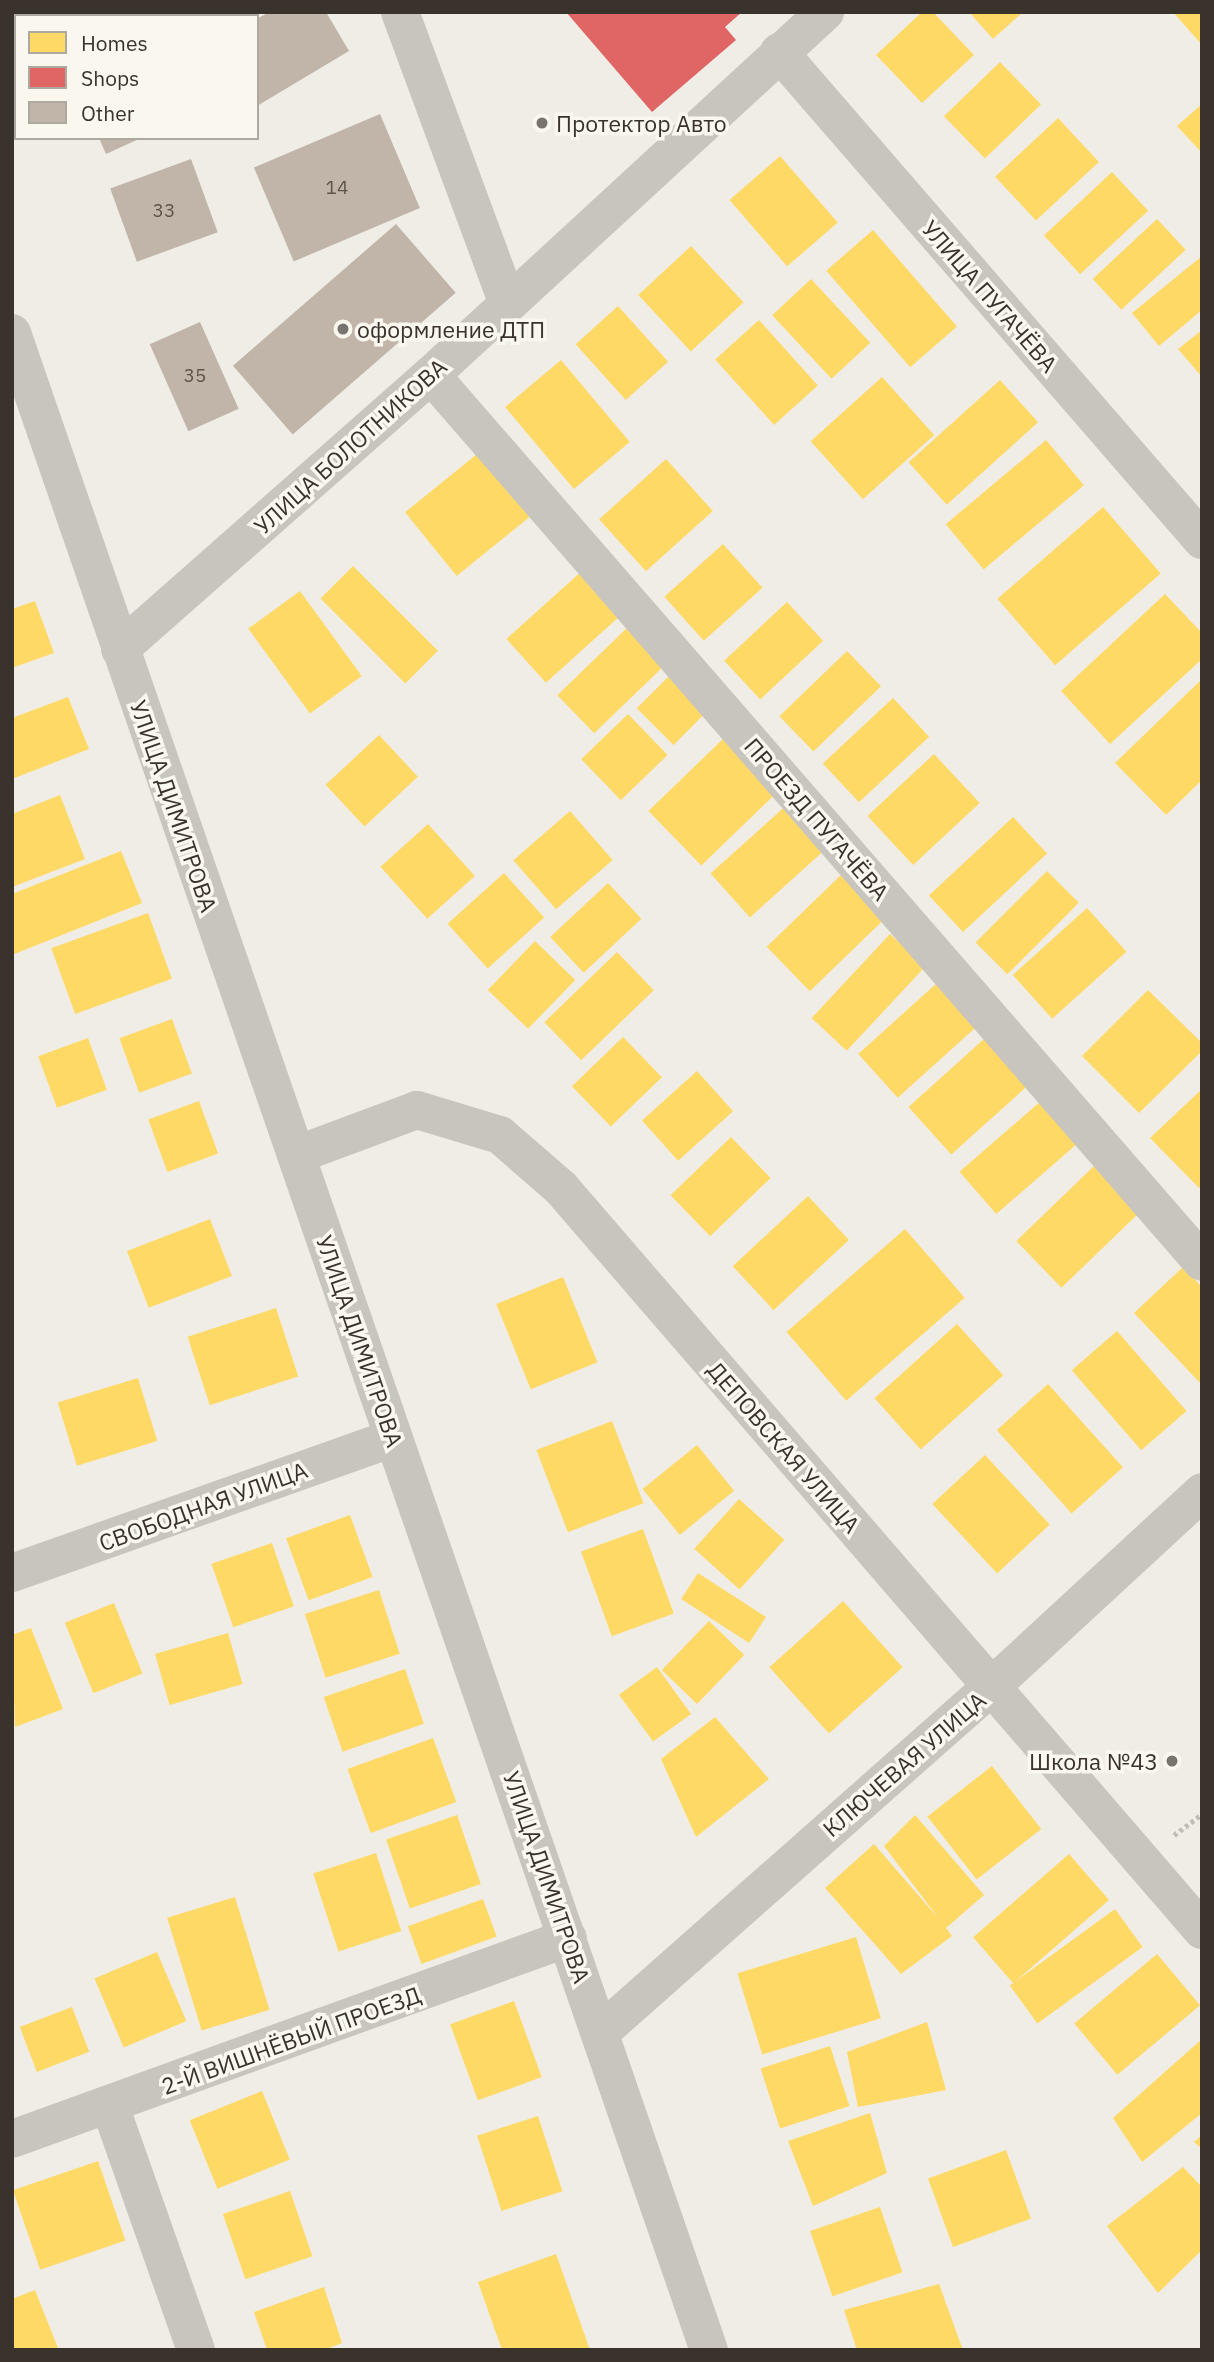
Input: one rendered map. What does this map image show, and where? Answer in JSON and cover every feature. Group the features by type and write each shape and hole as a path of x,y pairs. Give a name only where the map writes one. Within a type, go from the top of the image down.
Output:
{"street":[{"path":"400,12 507,302"},
{"name":"УЛИЦА БОЛОТНИКОВА","path":"120,649 431,375 507,302 825,12"},
{"name":"УЛИЦА ПУГАЧЁВА","path":"779,52 1202,540"},
{"name":"УЛИЦА ДИМИТРОВА","path":"12,333 393,1438 602,2031 709,2350"},
{"name":"ПРОЕЗД ПУГАЧЁВА","path":"431,375 1202,1262"},
{"name":"ДЕПОВСКАЯ УЛИЦА","path":"296,1155 417,1110 500,1135 561,1188 1202,1930"},
{"name":"СВОБОДНАЯ УЛИЦА","path":"12,1573 393,1438"},
{"name":"КЛЮЧЕВАЯ УЛИЦА","path":"602,2031 991,1687 1202,1492"},
{"name":"2-Й ВИШНЁВЫЙ ПРОЕЗД","path":"12,2139 110,2106 568,1938"},
{"path":"110,2106 197,2350"}],"building: Homes":[{"path":"922,12 933,12 974,55 922,103 876,55"},
{"path":"969,12 1023,12 993,39"},
{"path":"1173,12 1202,12 1202,45"},
{"path":"1000,62 1041,104 985,159 944,116"},
{"path":"1202,104 1202,153 1177,126"},
{"path":"1058,118 1099,162 1036,221 995,177"},
{"path":"780,156 838,222 787,266 729,200"},
{"path":"1112,172 1148,211 1080,274 1044,235"},
{"path":"1157,219 1186,250 1121,310 1093,279"},
{"path":"873,230 957,327 910,367 826,271"},
{"path":"691,246 744,302 691,351 638,295"},
{"path":"1202,256 1202,310 1159,346 1132,313"},
{"path":"811,279 870,343 832,379 772,315"},
{"path":"618,306 668,362 626,400 576,344"},
{"path":"759,320 818,385 774,425 715,359"},
{"path":"1202,330 1202,377 1178,349"},
{"path":"561,360 630,442 574,489 505,407"},
{"path":"882,377 934,435 863,499 811,441"},
{"path":"1000,380 1038,422 947,505 909,462"},
{"path":"1046,440 1084,485 984,569 946,524"},
{"path":"482,450 534,514 457,576 405,512"},
{"path":"666,459 713,511 646,571 599,519"},
{"path":"1103,507 1161,573 1055,665 997,599"},
{"path":"723,544 762,588 704,641 664,597"},
{"path":"353,566 438,651 405,683 320,599"},
{"path":"583,570 622,614 546,683 506,639"},
{"path":"300,591 362,676 310,714 248,629"},
{"path":"1165,594 1202,633 1202,659 1110,744 1061,691"},
{"path":"35,601 54,653 12,668 12,609"},
{"path":"787,602 823,641 760,699 724,661"},
{"path":"630,625 667,663 594,733 557,695"},
{"path":"847,651 881,686 813,752 779,716"},
{"path":"670,675 707,712 674,745 637,708"},
{"path":"1202,679 1202,780 1166,815 1115,763"},
{"path":"68,697 89,749 12,779 12,718"},
{"path":"893,698 929,737 859,802 823,763"},
{"path":"628,714 668,755 621,800 581,759"},
{"path":"379,735 418,777 364,826 326,785"},
{"path":"724,738 777,793 701,866 648,811"},
{"path":"934,754 980,803 913,865 867,816"},
{"path":"60,795 85,859 12,887 12,814"},
{"path":"790,802 829,846 750,917 710,874"},
{"path":"570,811 613,860 556,909 513,860"},
{"path":"1013,817 1047,854 963,932 929,895"},
{"path":"428,824 475,876 427,919 380,867"},
{"path":"121,851 142,903 12,955 12,894"},
{"path":"1047,871 1079,903 1007,974 976,942"},
{"path":"504,873 544,918 488,968 448,924"},
{"path":"843,873 886,918 810,991 767,947"},
{"path":"608,883 641,919 584,973 550,937"},
{"path":"1087,908 1126,952 1052,1019 1013,975"},
{"path":"148,913 172,979 75,1014 51,948"},
{"path":"890,934 925,967 847,1051 812,1018"},
{"path":"535,941 575,980 528,1029 488,990"},
{"path":"617,952 654,990 581,1060 544,1022"},
{"path":"937,983 976,1027 898,1098 858,1054"},
{"path":"1148,990 1202,1043 1202,1051 1139,1113 1082,1056"},
{"path":"172,1019 192,1074 139,1093 119,1038"},
{"path":"623,1037 662,1077 611,1127 572,1086"},
{"path":"88,1038 107,1090 57,1108 38,1056"},
{"path":"985,1038 1028,1086 951,1154 908,1107"},
{"path":"697,1071 733,1111 678,1161 642,1121"},
{"path":"1202,1089 1202,1185 1199,1188 1150,1138"},
{"path":"199,1101 218,1154 167,1172 148,1119"},
{"path":"1041,1101 1078,1143 996,1214 959,1172"},
{"path":"731,1137 771,1178 710,1236 671,1195"},
{"path":"1094,1166 1139,1213 1061,1288 1016,1241"},
{"path":"808,1196 849,1240 774,1310 733,1266"},
{"path":"210,1219 232,1276 149,1308 127,1251"},
{"path":"905,1229 965,1298 846,1401 787,1332"},
{"path":"1183,1267 1202,1287 1202,1385 1134,1313"},
{"path":"563,1277 597,1362 531,1389 496,1304"},
{"path":"276,1308 298,1376 210,1405 188,1337"},
{"path":"957,1324 1003,1375 921,1450 875,1398"},
{"path":"1117,1331 1187,1411 1141,1450 1072,1370"},
{"path":"138,1378 157,1441 77,1466 58,1403"},
{"path":"1048,1384 1123,1467 1072,1513 997,1430"},
{"path":"612,1421 644,1503 568,1532 536,1450"},
{"path":"697,1445 734,1491 680,1535 643,1489"},
{"path":"985,1455 1050,1524 997,1574 932,1504"},
{"path":"739,1499 784,1540 740,1590 694,1549"},
{"path":"350,1515 373,1577 309,1600 286,1538"},
{"path":"643,1529 674,1614 612,1636 581,1552"},
{"path":"272,1543 294,1606 233,1627 211,1564"},
{"path":"698,1573 766,1617 749,1643 681,1599"},
{"path":"379,1590 400,1654 326,1678 305,1614"},
{"path":"843,1601 903,1667 829,1733 769,1667"},
{"path":"114,1603 142,1673 93,1693 65,1623"},
{"path":"709,1621 744,1655 697,1704 662,1670"},
{"path":"31,1628 63,1709 15,1727 12,1635"},
{"path":"228,1633 243,1684 170,1705 155,1654"},
{"path":"657,1667 691,1714 653,1742 619,1695"},
{"path":"405,1669 424,1724 343,1752 324,1697"},
{"path":"715,1717 769,1779 696,1837 661,1759"},
{"path":"433,1738 456,1802 371,1833 347,1769"},
{"path":"992,1766 1041,1829 977,1880 927,1816"},
{"path":"457,1815 481,1884 410,1908 386,1839"},
{"path":"915,1815 984,1895 946,1928 952,1936 901,1974 825,1888 874,1844 939,1919 884,1846"},
{"path":"376,1853 401,1931 339,1951 313,1873"},
{"path":"1069,1854 1109,1900 1013,1983 973,1937"},
{"path":"235,1897 269,2010 202,2031 167,1918"},
{"path":"483,1899 497,1937 422,1964 408,1926"},
{"path":"1115,1909 1143,1947 1037,2023 1010,1985"},
{"path":"856,1937 881,2018 762,2055 737,1973"},
{"path":"157,1952 186,2021 124,2048 94,1979"},
{"path":"1157,1954 1200,2005 1117,2075 1074,2023"},
{"path":"514,2001 542,2077 478,2100 450,2024"},
{"path":"72,2007 89,2052 37,2072 20,2027"},
{"path":"927,2022 946,2090 858,2107 847,2052"},
{"path":"1202,2039 1202,2113 1142,2162 1113,2118"},
{"path":"830,2046 849,2106 780,2128 761,2069"},
{"path":"262,2091 290,2160 217,2189 190,2120"},
{"path":"870,2113 887,2173 813,2206 788,2141"},
{"path":"538,2116 562,2191 502,2211 477,2136"},
{"path":"1202,2135 1202,2149 1194,2142"},
{"path":"1006,2150 1031,2219 953,2247 928,2178"},
{"path":"98,2161 125,2240 40,2270 13,2190"},
{"path":"1183,2167 1202,2187 1202,2250 1158,2293 1107,2226"},
{"path":"290,2191 312,2256 245,2279 223,2214"},
{"path":"880,2207 902,2272 832,2296 810,2231"},
{"path":"556,2254 590,2350 502,2350 478,2282"},
{"path":"939,2284 963,2350 857,2350 844,2310"},
{"path":"324,2287 342,2343 324,2350 267,2350 254,2312"},
{"path":"35,2290 58,2348 12,2350 12,2299"}],"building: Shops":[{"path":"566,12 742,12 725,27 736,40 652,112"}],"building: Other":[{"path":"55,12 155,12 155,14"},
{"path":"269,12 326,12 349,51 259,105 259,18"},
{"path":"380,114 420,208 294,261 254,168"},
{"path":"100,140 137,140 106,154"},
{"path":"191,159 218,232 137,262 110,188"},
{"name":"оформление ДТП","path":"396,224 456,293 293,434 233,366"},
{"path":"200,322 239,409 188,431 150,344"}],"place":[{"name":"Протектор Авто","path":"542,123"},
{"name":"оформление ДТП","path":"343,329"},
{"name":"Школа №43","path":"1172,1761"}]}
